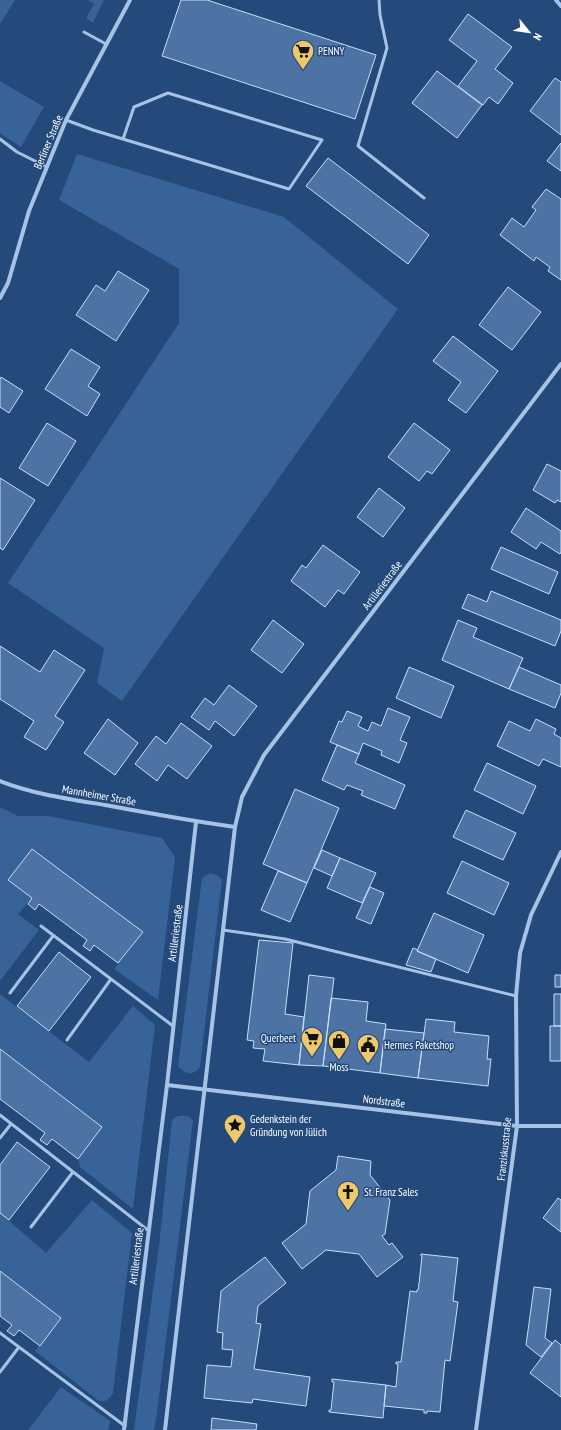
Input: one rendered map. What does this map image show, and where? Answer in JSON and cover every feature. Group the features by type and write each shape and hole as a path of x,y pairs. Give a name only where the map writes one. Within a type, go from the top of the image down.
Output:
{"street":[{"name":"Berliner Straße","path":"0,298 8,283 29,211 66,120 130,0"},
{"path":"556,0 561,6"},
{"name":"Artilleriestraße","path":"165,1430 235,827 242,797 264,755 561,364"},
{"name":"Mannheimer Straße","path":"0,781 18,788 55,796 196,822"},
{"path":"196,822 235,827"},
{"name":"Artilleriestraße","path":"124,1428 173,1026 196,822"},
{"name":"Franziskusstraße","path":"476,1430 517,1126 516,996 520,953 530,915 561,852"},
{"path":"166,1084 205,1089"},
{"name":"Nordstraße","path":"205,1089 517,1126 561,1126"}],"lane":[{"path":"379,0 380,15 387,48 358,146 424,198"},
{"path":"84,32 106,44"},
{"path":"66,120 93,130 289,189 322,140 168,93 134,107 123,139"},
{"path":"0,139 17,152 47,167"},
{"path":"41,926 173,1026"},
{"path":"223,930 285,939 516,996"},
{"path":"10,993 53,936"},
{"path":"67,1040 111,979"},
{"path":"0,1115 148,1231"},
{"path":"0,1138 11,1124"},
{"path":"30,1227 73,1172"},
{"path":"0,1333 124,1428"},
{"path":"0,1372 19,1347"}],"shaded area":[{"path":"0,0 15,0 0,24"},
{"path":"88,0 104,0 93,23 86,18 94,4"},
{"path":"0,81 44,107 21,147 0,133"},
{"path":"77,154 284,217 398,309 122,701 97,683 104,648 8,583 179,323 179,269 59,200"},
{"path":"0,807 18,816 48,816 162,838 175,857 158,1000 114,969 143,932 32,849 8,880 32,898 18,914 39,930 0,981"},
{"path":"210,873 217,875 222,880 200,1067 194,1072 189,1073 183,1071 178,1066 202,878"},
{"path":"0,994 89,1062 133,1006 155,1025 133,1209 80,1167 78,1159 102,1127 0,1049"},
{"path":"178,1116 187,1116 193,1120 157,1413 154,1430 134,1430 159,1246 172,1120"},
{"path":"92,1200 132,1233 113,1393 109,1399 105,1401 99,1401 35,1351 61,1318 0,1271 0,1213 46,1253"},
{"path":"61,1387 110,1421 108,1430 28,1430"}],"building":[{"path":"181,0 207,0 376,55 355,119 162,56"},
{"path":"468,14 512,47 495,69 513,83 498,104 489,97 483,105 458,86 477,61 449,40"},
{"path":"437,71 482,105 457,138 412,103"},
{"path":"555,78 561,82 561,135 530,111"},
{"path":"561,143 561,171 547,161"},
{"path":"328,158 429,235 408,264 306,186"},
{"path":"546,189 561,199 561,280 548,271 550,267 536,257 534,261 500,235 512,218 524,227 536,210 532,207"},
{"path":"118,271 149,290 116,341 76,315 96,285 105,291"},
{"path":"508,287 541,312 512,350 479,325"},
{"path":"453,336 498,371 466,413 448,400 461,382 433,361"},
{"path":"71,349 100,367 88,386 100,394 87,416 45,389"},
{"path":"1,377 23,391 9,413 0,407"},
{"path":"47,423 76,441 48,486 19,468"},
{"path":"414,423 450,450 432,474 427,471 419,481 388,457"},
{"path":"547,464 561,471 561,502 557,500 555,503 533,490"},
{"path":"0,478 35,500 3,550 0,548"},
{"path":"379,488 405,508 383,537 357,517"},
{"path":"526,508 561,531 560,554 541,542 536,549 511,532"},
{"path":"323,545 360,572 344,594 338,590 325,607 291,581 302,565 306,568"},
{"path":"501,547 558,572 549,594 491,569"},
{"path":"491,591 561,620 561,631 555,646 462,608 468,594 487,602"},
{"path":"273,620 304,644 282,673 251,650"},
{"path":"458,620 477,628 473,637 523,658 509,689 442,660"},
{"path":"0,646 40,672 54,650 85,670 55,716 64,722 46,750 24,737 34,721 0,699"},
{"path":"409,667 454,686 441,718 396,698"},
{"path":"519,667 561,685 561,693 555,708 509,689"},
{"path":"229,685 257,706 234,736 215,721 209,730 191,717 205,698 214,705"},
{"path":"388,708 410,717 400,740 407,743 399,763 381,755 382,751 363,743 359,754 330,742 339,721 342,722 347,711 362,717 358,726 368,731 372,722 381,726"},
{"path":"108,719 138,743 115,775 84,753"},
{"path":"536,719 556,729 554,734 561,738 561,767 543,759 539,766 497,746 509,721 530,731"},
{"path":"181,723 212,746 187,779 168,765 157,781 135,764 156,736 166,744"},
{"path":"337,745 359,754 355,763 405,785 395,809 361,795 363,791 347,785 344,790 322,780"},
{"path":"487,763 536,786 523,814 474,790"},
{"path":"295,789 339,808 307,883 263,864"},
{"path":"466,810 516,833 503,860 453,837"},
{"path":"32,849 143,932 118,963 94,945 90,951 83,946 87,940 39,904 35,910 28,904 32,898 8,880"},
{"path":"322,850 340,858 332,876 314,868"},
{"path":"340,858 376,873 362,903 327,888"},
{"path":"462,861 509,883 494,915 447,893"},
{"path":"278,871 307,883 290,922 261,910"},
{"path":"370,887 384,893 371,924 356,918"},
{"path":"434,913 484,935 468,973 417,951"},
{"path":"259,940 293,943 285,1014 304,1017 299,1065 263,1061 265,1049 253,1048 254,1041 247,1040"},
{"path":"413,948 436,959 431,972 406,965"},
{"path":"59,952 91,977 49,1031 17,1006"},
{"path":"309,975 334,978 323,1066 299,1065"},
{"path":"555,975 561,975 561,987 555,987"},
{"path":"554,994 561,994 561,1026 554,1026"},
{"path":"331,998 368,1002 366,1021 386,1024 380,1073 323,1066"},
{"path":"426,1019 455,1022 454,1032 489,1036 487,1059 491,1059 488,1086 418,1078"},
{"path":"550,1026 561,1026 561,1061 550,1061"},
{"path":"385,1029 424,1033 418,1078 380,1073"},
{"path":"0,1049 102,1127 78,1159 52,1139 47,1145 40,1140 45,1133 0,1099"},
{"path":"17,1142 50,1167 9,1220 0,1213 0,1165"},
{"name":"St. Franz Sales","path":"338,1156 371,1161 370,1175 390,1200 385,1234 382,1236 389,1245 392,1243 403,1257 377,1277 359,1254 326,1250 302,1269 282,1243 306,1224 310,1191 336,1170"},
{"path":"558,1198 561,1200 561,1232 543,1218"},
{"path":"421,1254 458,1258 453,1301 458,1302 450,1361 445,1360 440,1412 427,1411 427,1413 424,1413 424,1410 384,1406 386,1385 396,1387 398,1364 396,1364 396,1362 401,1362 410,1291 417,1292 419,1286"},
{"path":"265,1257 286,1283 258,1306 256,1323 261,1324 254,1369 310,1377 306,1406 253,1399 252,1403 204,1398 207,1365 231,1367 233,1350 222,1349 223,1333 217,1332 221,1291"},
{"path":"0,1271 61,1318 40,1346 19,1330 14,1336 7,1331 12,1325 0,1316"},
{"path":"534,1287 551,1289 545,1338 552,1343 541,1357 526,1345"},
{"path":"555,1340 561,1345 561,1397 530,1373"},
{"path":"332,1379 386,1385 383,1418 329,1412 329,1410 331,1410 334,1382 332,1382"},
{"path":"212,1418 257,1424 256,1430 211,1430"}],"place":[{"name":"PENNY","path":"303,70"},
{"name":"Querbeet","path":"312,1058"},
{"name":"Moss","path":"339,1060"},
{"name":"Hermes Paketshop","path":"368,1064"},
{"name":"Gedenkstein der Gründung von Jülich","path":"235,1144"},
{"name":"St. Franz Sales","path":"348,1212"}]}
